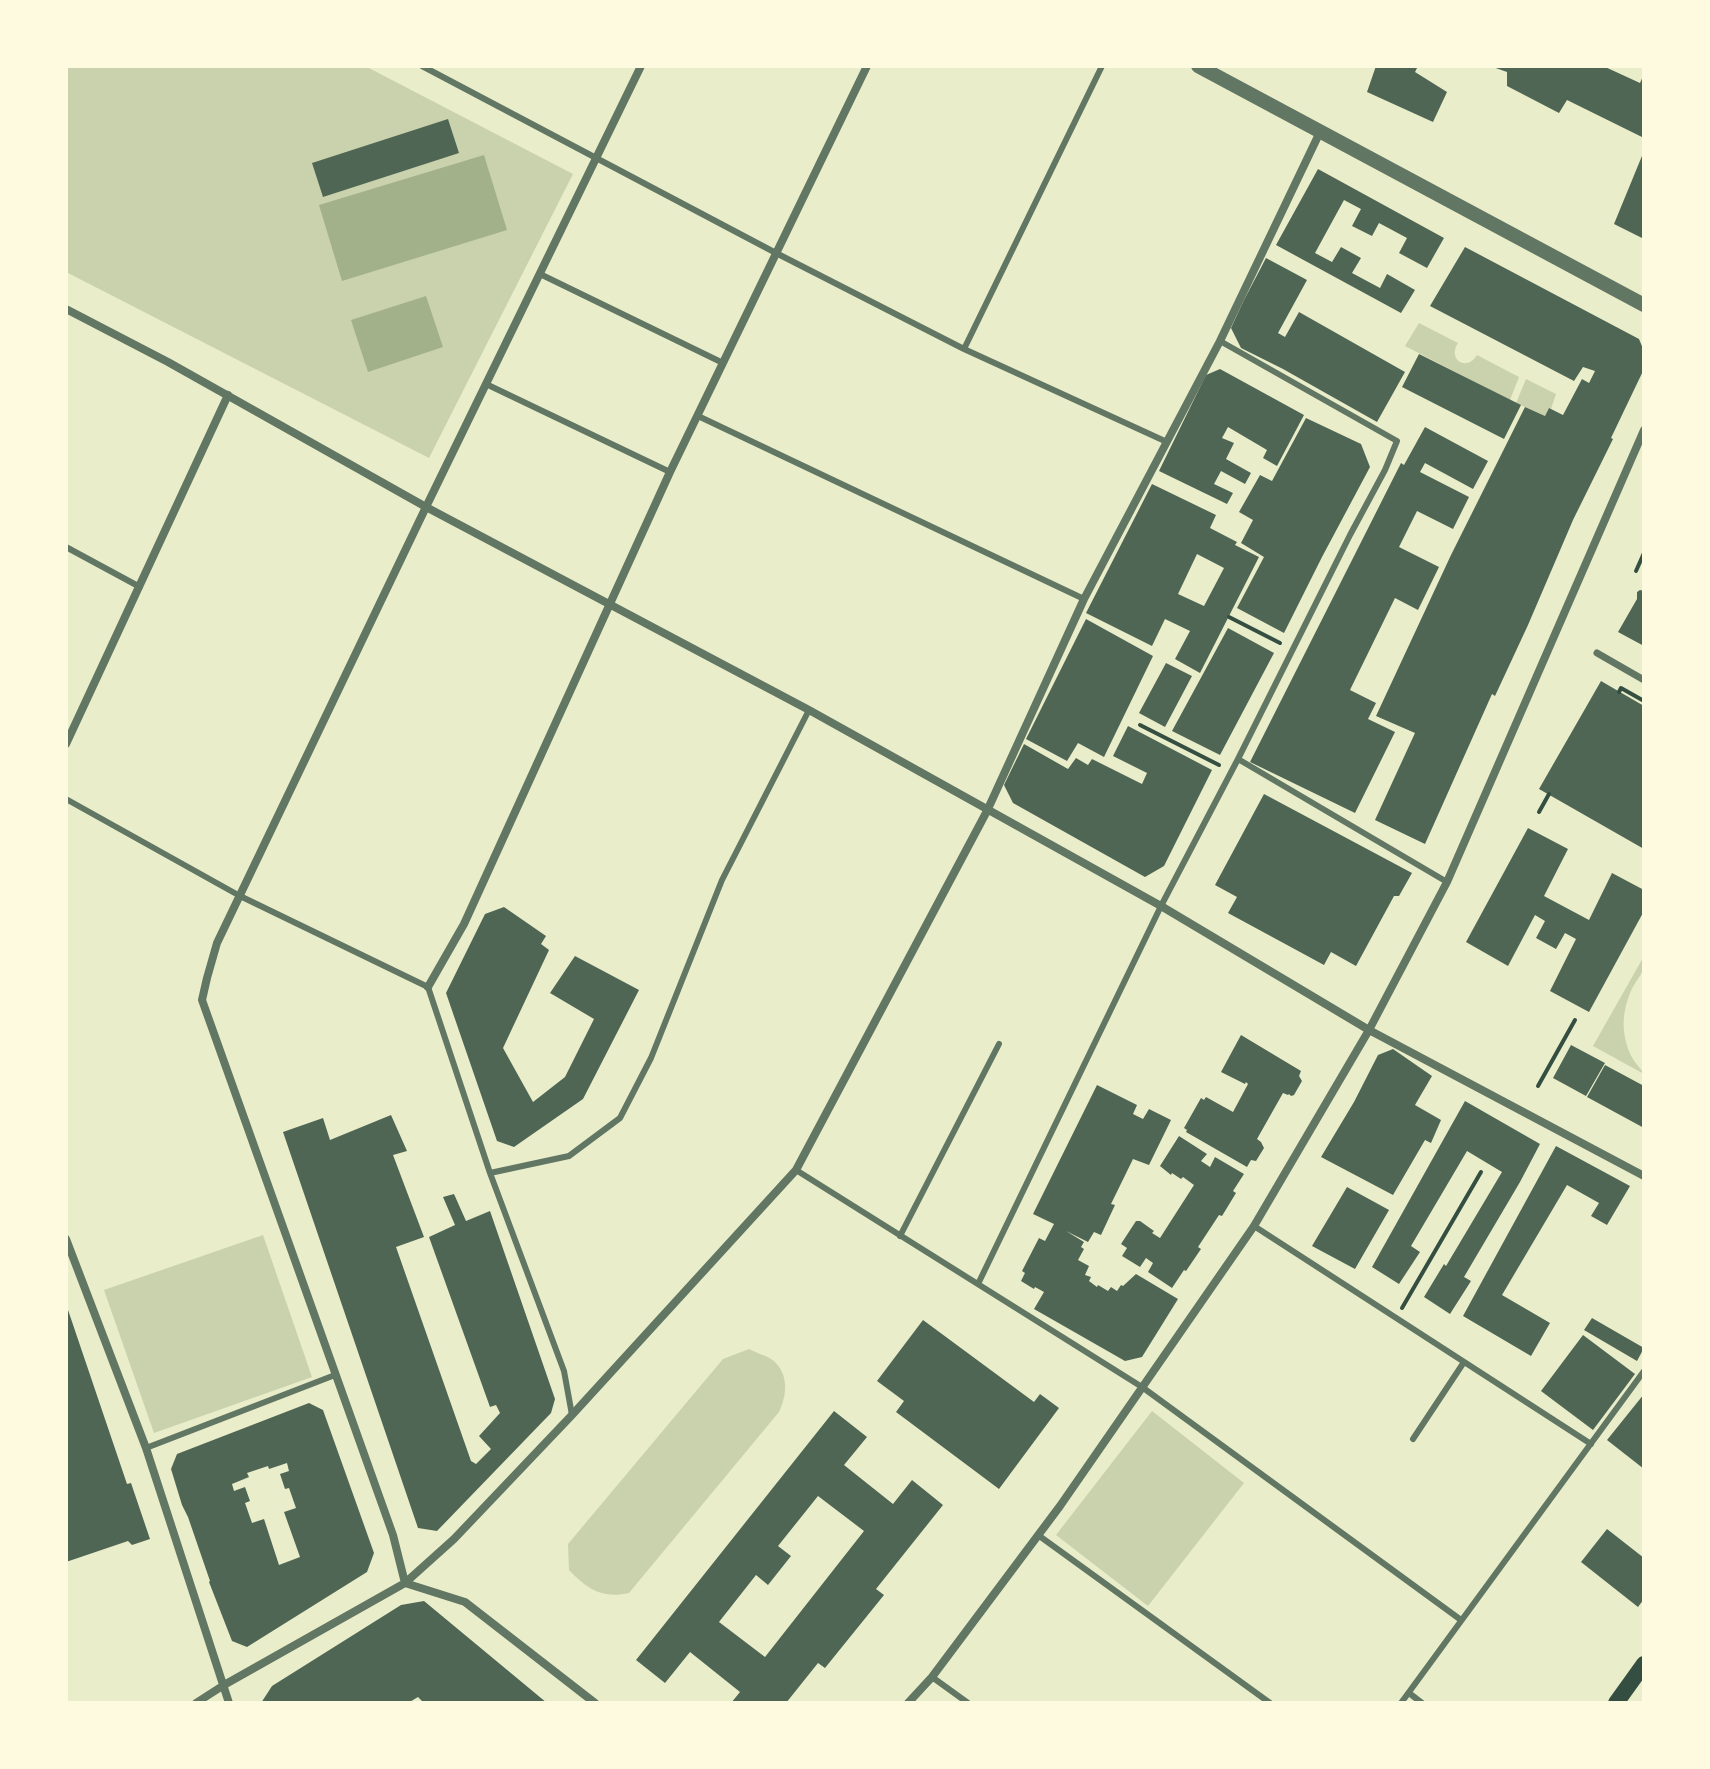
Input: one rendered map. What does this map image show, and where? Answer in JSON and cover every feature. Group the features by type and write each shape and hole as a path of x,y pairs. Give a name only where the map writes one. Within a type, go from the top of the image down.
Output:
{"main road":[{"path":"1616,1703 1644,1664"}],"street":[{"path":"405,1583 393,1535 202,1000 217,943 641,66"},
{"path":"428,987 464,924 670,472 867,66"},
{"path":"1198,66 1644,305"},
{"path":"196,1703 405,1583 454,1539 572,1415 796,1170 987,811 1084,599 1220,341 1320,132"},
{"path":"66,309 609,606 809,710 1161,906 1369,1030 1644,1176"},
{"path":"66,744 228,395"},
{"path":"908,1703 932,1677 1038,1535 1254,1226 1369,1030 1447,882 1644,430"},
{"path":"1597,653 1644,680"},
{"path":"66,1239 146,1448 229,1703"},
{"path":"405,1583 465,1602 595,1703"}],"lane":[{"path":"422,66 964,349 1167,442"},
{"path":"964,349 1102,66"},
{"path":"540,274 723,363"},
{"path":"978,1284 1161,906 1385,470 1397,441 1220,341"},
{"path":"486,384 670,472"},
{"path":"698,416 1084,599"},
{"path":"66,547 140,587"},
{"path":"490,1173 569,1156 620,1118 651,1058 722,880 809,710"},
{"path":"1238,759 1447,882"},
{"path":"66,799 240,896 428,987 490,1173 564,1371 572,1415"},
{"path":"900,1236 999,1044"},
{"path":"796,1170 1142,1387 1461,1620"},
{"path":"1254,1226 1591,1444"},
{"path":"1413,1439 1464,1362"},
{"path":"1401,1703 1644,1371"},
{"path":"146,1448 335,1375"},
{"path":"1038,1535 1270,1703"},
{"path":"932,1677 968,1703"},
{"path":"1409,1693 1422,1703"}],"path":[{"path":"1636,571 1644,553"},
{"path":"1229,617 1271,638"},
{"path":"1619,692 1621,688 1644,701"},
{"path":"1140,725 1232,771"},
{"path":"1539,812 1549,794"},
{"path":"1538,1086 1575,1020"},
{"path":"1410,1296 1481,1172"}],"shaded area":[{"path":"66,66 365,66 573,174 429,458 66,272"},
{"path":"484,155 507,230 342,281 319,205"},
{"path":"426,296 443,347 368,372 351,320"},
{"path":"1419,323 1458,343 1455,354 1460,362 1468,363 1477,355 1519,377 1510,400 1405,346"},
{"path":"1526,379 1556,394 1545,416 1516,403"},
{"path":"1644,956 1642,972 1628,999 1624,1025 1629,1051 1644,1074 1593,1046"},
{"path":"263,1235 312,1377 154,1433 104,1290"},
{"path":"749,1349 771,1359 782,1372 785,1392 779,1412 629,1593 611,1595 589,1587 569,1570 568,1544 723,1359"},
{"path":"1152,1411 1244,1483 1148,1606 1056,1535"}],"building":[{"path":"1376,66 1418,66 1415,72 1447,92 1433,122 1367,92"},
{"path":"1490,66 1603,66 1640,83 1644,74 1644,138 1567,100 1559,113 1507,86 1507,72"},
{"path":"448,119 459,153 323,197 312,163"},
{"path":"1644,151 1644,239 1614,224"},
{"path":"1318,169 1444,238 1427,268 1399,253 1407,238 1379,223 1372,236 1352,226 1361,209 1344,200 1315,253 1332,262 1341,247 1361,258 1352,273 1380,288 1387,274 1415,290 1401,313 1276,245"},
{"path":"1465,247 1639,339 1644,351 1644,369 1425,844 1375,820 1415,733 1376,716 1525,407 1545,416 1549,408 1563,415 1582,379 1589,383 1595,371 1583,367 1574,381 1430,306"},
{"path":"1266,258 1307,280 1278,333 1285,337 1299,312 1405,372 1377,422 1241,348 1231,328"},
{"path":"1419,354 1521,405 1504,439 1402,387"},
{"path":"1220,369 1304,415 1277,466 1263,458 1267,450 1228,427 1222,438 1234,443 1226,459 1251,473 1245,484 1221,471 1214,484 1233,493 1227,504 1159,471 1206,375"},
{"path":"1306,418 1361,444 1370,467 1284,633 1237,608 1264,557 1241,543 1253,520 1239,512 1260,475 1272,481"},
{"path":"1425,427 1488,461 1473,489 1425,463 1420,472 1469,497 1453,529 1417,511 1399,547 1439,567 1418,610 1395,598 1350,690 1376,703 1368,719 1395,732 1355,813 1250,762 1401,463 1404,465"},
{"path":"1152,484 1216,515 1210,528 1259,557 1200,673 1175,659 1190,631 1165,619 1152,646 1086,613","holes":["1197,554 1224,568 1204,606 1178,594"]},
{"path":"1640,590 1644,591 1644,646 1618,632"},
{"path":"1086,619 1153,656 1104,757 1078,743 1067,761 1026,739"},
{"path":"1228,628 1274,653 1220,755 1172,731"},
{"path":"1166,663 1192,676 1165,727 1139,713"},
{"path":"1601,681 1644,706 1644,849 1539,789"},
{"path":"1128,726 1212,770 1164,866 1145,877 1013,803 1004,785 1024,744 1068,769 1076,758 1088,765 1092,759 1142,784 1147,773 1113,756"},
{"path":"1264,794 1412,873 1399,896 1394,896 1356,966 1331,952 1324,965 1228,913 1237,897 1215,885"},
{"path":"1528,828 1568,849 1544,896 1589,920 1612,873 1644,890 1644,911 1589,1012 1550,991 1576,939 1565,933 1556,949 1536,938 1545,921 1535,915 1508,966 1466,942"},
{"path":"504,907 546,936 541,944 549,950 503,1048 533,1102 565,1077 594,1019 550,993 575,956 639,990 583,1099 514,1147 497,1141 446,993 485,914"},
{"path":"1241,1035 1301,1071 1299,1076 1302,1081 1294,1095 1283,1093 1257,1139 1264,1148 1256,1161 1251,1160 1247,1167 1184,1128 1201,1098 1204,1100 1206,1097 1233,1112 1248,1084 1221,1072"},
{"path":"1571,1045 1605,1063 1586,1096 1553,1078"},
{"path":"1393,1049 1432,1076 1415,1105 1441,1120 1431,1143 1425,1140 1393,1195 1321,1157 1378,1055"},
{"path":"1605,1065 1644,1086 1644,1128 1587,1097"},
{"path":"1097,1085 1137,1105 1133,1114 1143,1119 1149,1109 1171,1120 1149,1165 1133,1159 1111,1204 1115,1205 1101,1235 1094,1232 1088,1242 1066,1231 1084,1242 1078,1260 1089,1266 1085,1275 1091,1277 1089,1281 1097,1287 1108,1291 1111,1287 1117,1291 1136,1274 1178,1299 1142,1357 1125,1361 1034,1309 1044,1292 1021,1281 1025,1273 1022,1271 1039,1238 1045,1241 1054,1224 1033,1214"},
{"path":"1465,1101 1540,1144 1464,1277 1471,1281 1450,1314 1424,1297 1502,1172 1467,1151 1411,1246 1420,1252 1399,1284 1372,1267"},
{"path":"391,1115 407,1151 393,1155 424,1237 396,1247 471,1461 476,1464 491,1449 479,1436 500,1413 496,1405 490,1407 429,1237 455,1225 443,1197 454,1194 466,1221 490,1211 555,1399 551,1413 437,1531 418,1528 283,1132 323,1118 330,1140"},
{"path":"1179,1136 1207,1154 1201,1161 1210,1167 1215,1157 1244,1174 1222,1216 1219,1215 1198,1247 1201,1249 1172,1288 1148,1272 1153,1263 1146,1258 1140,1267 1122,1256 1127,1248 1121,1244 1136,1221 1160,1238 1194,1185 1183,1177 1171,1175 1160,1166"},
{"path":"1556,1146 1630,1186 1607,1225 1591,1216 1599,1203 1567,1185 1502,1295 1550,1323 1531,1356 1463,1316"},
{"path":"1347,1187 1389,1210 1355,1269 1312,1246"},
{"path":"66,1304 127,1484 131,1483 150,1539 132,1545 128,1541 66,1562"},
{"path":"1592,1318 1644,1348 1637,1361 1584,1330"},
{"path":"923,1320 1034,1402 1040,1394 1059,1408 999,1489 896,1412 904,1401 877,1381"},
{"path":"1583,1335 1635,1374 1593,1430 1541,1391"},
{"path":"1644,1394 1644,1469 1607,1440"},
{"path":"309,1403 323,1410 374,1553 367,1572 247,1647 232,1641 171,1469 177,1454","holes":["287,1463 289,1471 280,1474 296,1508 284,1512 300,1557 279,1565 264,1519 252,1523 245,1503 250,1501 245,1487 234,1491 232,1484 249,1477 247,1473 268,1466 269,1469"]},
{"path":"834,1411 867,1437 844,1465 893,1504 912,1480 943,1505 876,1589 884,1595 825,1668 818,1663 786,1703 731,1703 740,1692 690,1652 665,1683 636,1660","holes":["818,1496 864,1531 765,1657 719,1622 756,1575 768,1585 791,1556 778,1546"]},
{"path":"1607,1529 1644,1558 1644,1599 1638,1607 1581,1562"},
{"path":"424,1601 547,1703 424,1703 418,1697 408,1703 261,1703 272,1686 401,1605"}]}
